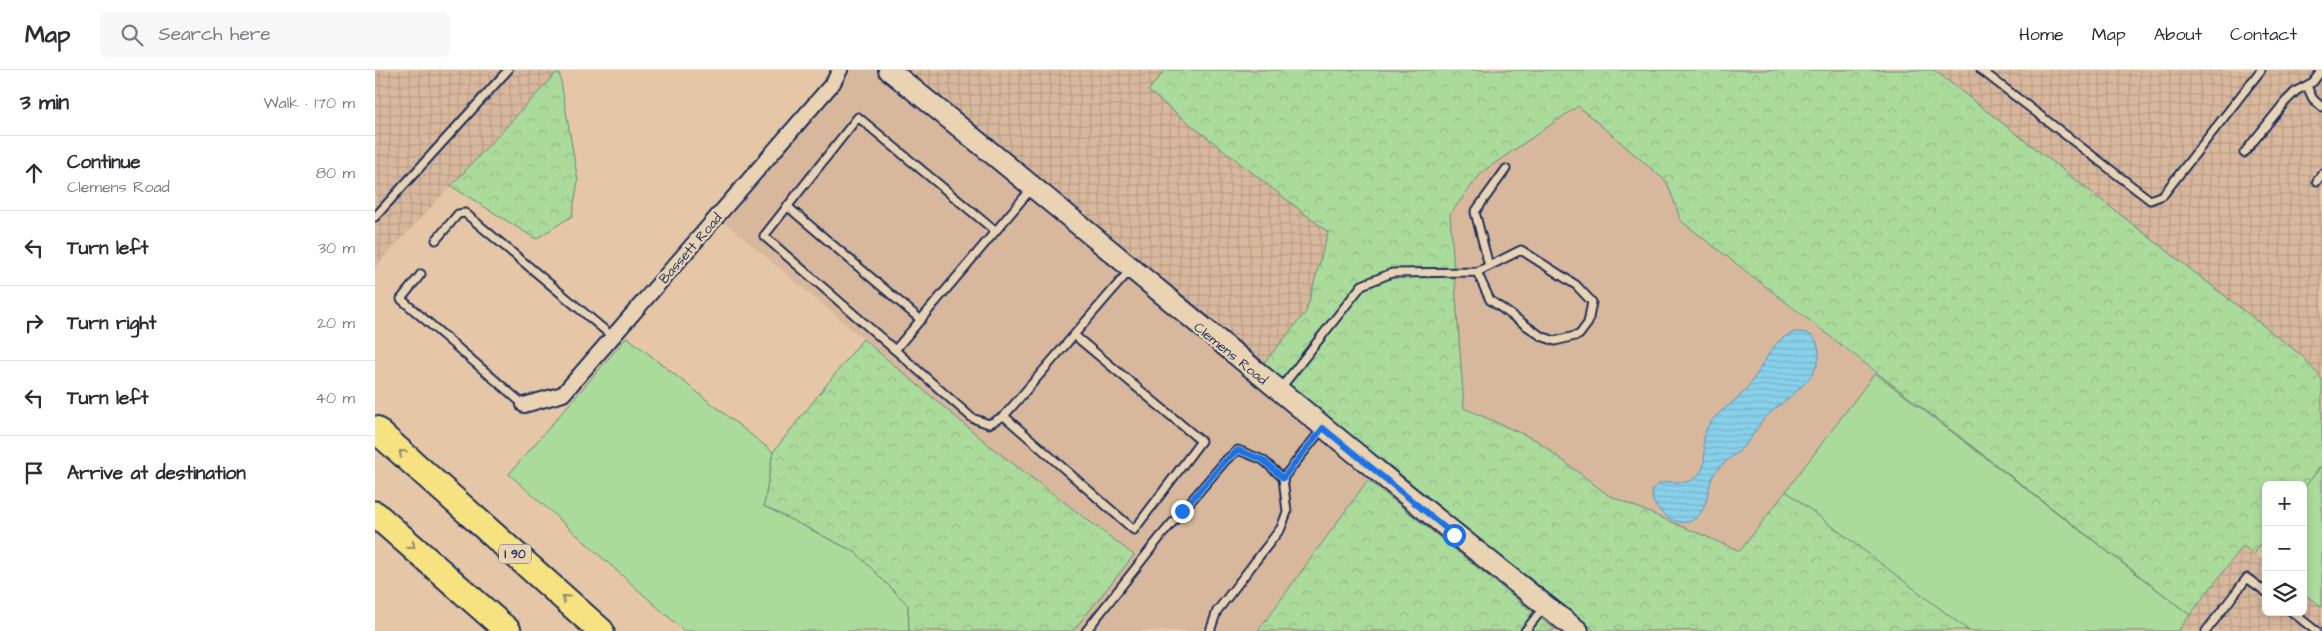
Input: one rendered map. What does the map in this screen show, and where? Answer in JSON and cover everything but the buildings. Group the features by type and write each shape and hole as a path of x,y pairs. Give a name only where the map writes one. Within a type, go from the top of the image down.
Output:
{"highway":[{"name":"I 90","path":"375,429 601,631"},
{"path":"375,514 508,631"}],"street":[{"name":"Bassett Road","path":"524,405 563,394 827,91 840,70"},
{"name":"Clemens Road","path":"889,70 1033,186 1130,269 1439,523 1578,631"}],"lane":[{"path":"375,216 508,70"},
{"path":"1981,70 2150,200 2163,195 2261,70"},
{"path":"2244,153 2285,102 2296,92 2313,82 2322,70"},
{"path":"2307,86 2313,99 2322,107"},
{"path":"995,231 858,117 764,236 972,418 989,424 1004,416 1130,269"},
{"path":"1489,266 1475,212 1506,169"},
{"path":"2317,181 2322,174"},
{"path":"895,350 1033,186"},
{"path":"787,206 921,320"},
{"path":"436,240 458,214 465,213 613,337"},
{"path":"1278,391 1362,285 1392,273 1477,272 1521,250 1576,285 1592,302 1588,323 1579,335 1555,341 1541,336 1490,300 1477,272"},
{"path":"421,274 401,299 524,405"},
{"path":"1004,416 1134,530 1201,441 1074,335"},
{"path":"1283,478 1323,428"},
{"path":"1087,631 1161,536 1226,460 1238,450 1263,460 1283,478 1287,512 1281,528 1217,611 1210,631"},
{"path":"2206,631 2247,578 2262,589"},
{"path":"1525,631 1545,605"},
{"path":"2297,616 2316,631"}],"shaded area":[{"path":"375,70 559,70 375,267"},
{"path":"831,70 881,70 1368,480 1258,631 1073,631 1134,555 995,450 711,211 825,81"},
{"path":"902,70 1163,70 1149,91 1328,232 1306,312 1259,369"},
{"path":"1934,70 2322,70 2322,379 2301,355"},
{"path":"1578,106 1667,182 1681,221 1875,373 1740,551 1608,495 1536,440 1464,408 1450,214 1482,172"},
{"path":"2244,546 2262,560 2262,616 2307,616 2307,596 2322,607 2322,631 2178,631"}],"green space":[{"path":"559,70 578,181 572,216 536,239 451,186"},
{"path":"1934,70 2301,355 2322,379 2322,465 2307,484 2307,481 2262,481 2262,543 2254,554 2243,546 2190,615 1681,221 1667,182 1578,106 1482,172 1450,214 1464,408 1536,440 1608,495 1740,551 1786,491 1968,630 1595,631 1259,369 1306,312 1328,232 1148,91 1164,71"},
{"path":"627,337 773,452 764,506 855,552 908,605 909,631 684,631 509,474"},
{"path":"863,339 995,450 1134,555 1073,631 909,631 908,605 855,552 764,506 773,452"},
{"path":"1875,373 2190,615 2178,631 1967,631 1786,491"},
{"path":"2322,465 2322,607 2307,596 2307,484"},
{"path":"1368,480 1554,629 1553,631 1258,631"}],"water":[{"path":"1795,332 1808,334 1817,343 1819,354 1817,365 1811,375 1804,384 1764,419 1743,448 1718,469 1711,482 1705,504 1698,516 1691,521 1685,522 1674,521 1669,518 1653,502 1652,490 1664,482 1688,482 1699,474 1704,464 1704,435 1709,425 1745,391 1779,341"}],"route":[{"path":"1182,511 1226,460 1238,450 1263,460 1283,478 1323,428 1454,535"}]}
